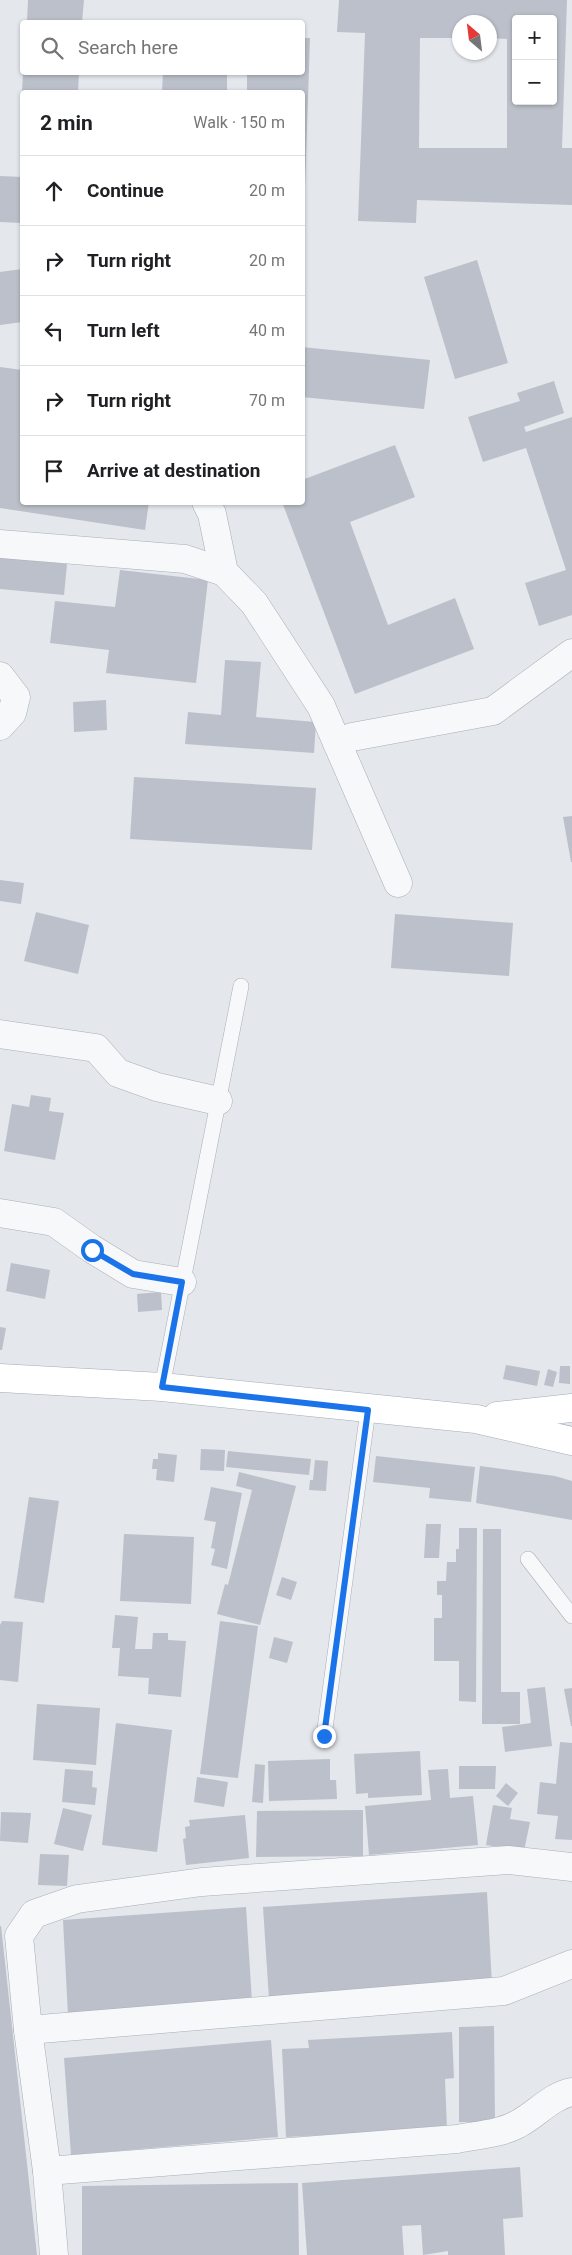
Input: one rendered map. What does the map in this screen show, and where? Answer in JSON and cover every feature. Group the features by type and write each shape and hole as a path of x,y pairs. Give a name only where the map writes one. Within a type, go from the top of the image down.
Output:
{"main road":[{"path":"0,1378 162,1387 368,1410 476,1419 572,1441"},
{"path":"476,1419 572,1408"}],"street":[{"path":"208,505 212,514 224,572"},
{"path":"0,544 185,559 224,572 254,603 321,706 398,883"},
{"path":"337,744 352,737 492,711 572,652"},
{"path":"0,676 16,697 12,713 0,726"},
{"path":"0,1034 96,1048 118,1073 157,1086 218,1100"},
{"path":"0,1213 54,1222 92,1250 133,1274 182,1282"},
{"path":"54,2255 47,2171 28,2030 19,1936 34,1914 77,1899 202,1882 498,1861 572,1868"},
{"path":"28,2030 504,1992 572,1964"},
{"path":"47,2171 457,2139 506,2130 520,2123 555,2097 572,2092"}],"lane":[{"path":"162,1387 241,986"},
{"path":"324,1736 368,1410"},
{"path":"528,1558 572,1616"}],"building":[{"path":"28,0 84,0 82,20 27,20"},
{"path":"339,0 567,0 562,148 572,148 572,205 417,200 416,223 358,221 365,33 337,32","holes":["452,15 497,15 497,38 507,39 507,148 419,148 420,38 452,38"]},
{"path":"305,38 310,38 305,188 305,90 247,90 247,75 305,75"},
{"path":"23,75 79,75 78,90 22,90"},
{"path":"163,75 227,75 227,90 162,90"},
{"path":"0,176 20,177 20,223 0,222"},
{"path":"477,260 508,363 455,379 424,277"},
{"path":"20,269 20,322 0,325 0,272"},
{"path":"305,347 430,360 424,409 305,397"},
{"path":"0,367 20,370 20,505 149,505 145,530 0,508"},
{"path":"554,381 564,413 524,427 526,432 572,417 572,615 539,626 525,583 566,570 526,448 483,462 468,417 520,401 517,393"},
{"path":"395,445 415,497 350,522 388,625 455,598 474,649 355,694 283,505 305,505 305,479"},
{"path":"0,557 67,564 64,595 0,589"},
{"path":"120,570 208,580 196,683 106,673 109,650 50,643 55,601 115,607"},
{"path":"225,660 261,662 256,717 316,722 314,753 185,744 188,712 221,715"},
{"path":"106,700 107,730 74,732 73,702"},
{"path":"134,777 316,788 312,850 130,839"},
{"path":"572,816 572,862 571,862 563,817"},
{"path":"0,880 24,883 21,904 0,901"},
{"path":"36,912 89,925 78,974 24,961"},
{"path":"395,914 513,923 509,976 391,968"},
{"path":"31,1095 51,1098 49,1111 64,1113 55,1160 4,1151 12,1104 29,1107"},
{"path":"11,1263 50,1270 45,1299 6,1291"},
{"path":"161,1292 162,1310 138,1312 137,1294"},
{"path":"0,1327 6,1328 2,1350 0,1350"},
{"path":"506,1365 540,1371 537,1386 503,1379"},
{"path":"560,1366 570,1366 570,1384 559,1383"},
{"path":"548,1369 557,1372 553,1387 544,1385"},
{"path":"201,1449 225,1450 224,1471 200,1470"},
{"path":"228,1451 311,1459 309,1475 226,1467"},
{"path":"158,1453 177,1455 174,1482 156,1480 157,1469 152,1469 153,1459 158,1459"},
{"path":"376,1456 475,1467 471,1502 429,1498 430,1488 373,1482"},
{"path":"315,1460 328,1461 326,1491 309,1490 310,1480 313,1480"},
{"path":"480,1466 555,1476 572,1481 572,1520 476,1503"},
{"path":"239,1472 296,1486 260,1625 217,1614 225,1584 228,1585 252,1490 236,1486"},
{"path":"211,1487 242,1493 227,1569 211,1565 215,1549 211,1548 216,1522 204,1520"},
{"path":"29,1497 59,1501 44,1603 14,1598"},
{"path":"426,1524 441,1524 439,1558 424,1558"},
{"path":"459,1528 477,1528 476,1702 459,1701 459,1661 434,1661 434,1618 442,1618 442,1595 437,1595 437,1581 446,1581 447,1562 456,1562 456,1549 459,1549"},
{"path":"483,1529 501,1529 501,1692 520,1692 520,1724 482,1724"},
{"path":"124,1534 194,1537 191,1604 120,1601"},
{"path":"282,1577 297,1582 291,1600 276,1595"},
{"path":"115,1615 138,1617 135,1649 152,1649 153,1633 168,1633 168,1640 186,1641 181,1697 148,1694 149,1678 118,1676 120,1648 112,1648"},
{"path":"2,1621 23,1622 18,1682 0,1680 0,1625"},
{"path":"220,1621 258,1626 238,1778 200,1774"},
{"path":"274,1637 293,1642 287,1663 269,1658"},
{"path":"545,1687 552,1746 505,1752 502,1727 531,1723 527,1689"},
{"path":"572,1688 572,1726 571,1726 564,1689"},
{"path":"37,1704 100,1708 96,1765 33,1760"},
{"path":"116,1723 172,1730 157,1852 102,1845"},
{"path":"560,1742 572,1743 572,1840 555,1839 558,1816 537,1814 540,1782 556,1784"},
{"path":"420,1751 422,1795 368,1798 368,1793 356,1794 354,1754"},
{"path":"330,1759 330,1780 336,1780 337,1799 269,1801 268,1761"},
{"path":"255,1764 265,1765 263,1803 252,1802"},
{"path":"459,1766 496,1766 495,1789 459,1789"},
{"path":"65,1769 93,1771 92,1787 97,1788 95,1805 62,1802"},
{"path":"448,1769 450,1798 473,1796 478,1845 369,1855 365,1806 431,1800 428,1770"},
{"path":"197,1777 228,1782 224,1807 194,1802"},
{"path":"506,1783 518,1793 508,1806 496,1796"},
{"path":"493,1805 512,1808 510,1819 530,1822 524,1851 486,1845"},
{"path":"63,1808 92,1815 83,1851 54,1844"},
{"path":"363,1810 363,1856 256,1857 257,1811"},
{"path":"1,1812 31,1813 28,1843 0,1841"},
{"path":"245,1815 249,1858 186,1865 183,1839 186,1838 185,1827 190,1826 189,1820"},
{"path":"40,1854 69,1855 67,1886 38,1885"},
{"path":"487,1892 492,1985 269,1999 263,1907"},
{"path":"246,1907 252,2002 68,2015 63,1920"},
{"path":"1,1926 37,2255 0,2255"},
{"path":"494,2026 495,2122 459,2122 459,2027"},
{"path":"452,2032 454,2078 445,2079 447,2129 286,2137 282,2049 309,2048 308,2040"},
{"path":"271,2040 278,2137 71,2155 64,2058"},
{"path":"520,2167 523,2217 503,2219 505,2255 448,2255 448,2251 423,2255 421,2225 402,2226 404,2255 307,2255 302,2183"},
{"path":"298,2183 299,2255 82,2255 82,2186"}],"route":[{"path":"92,1250 133,1274 182,1282 162,1387 368,1410 324,1736"}]}
